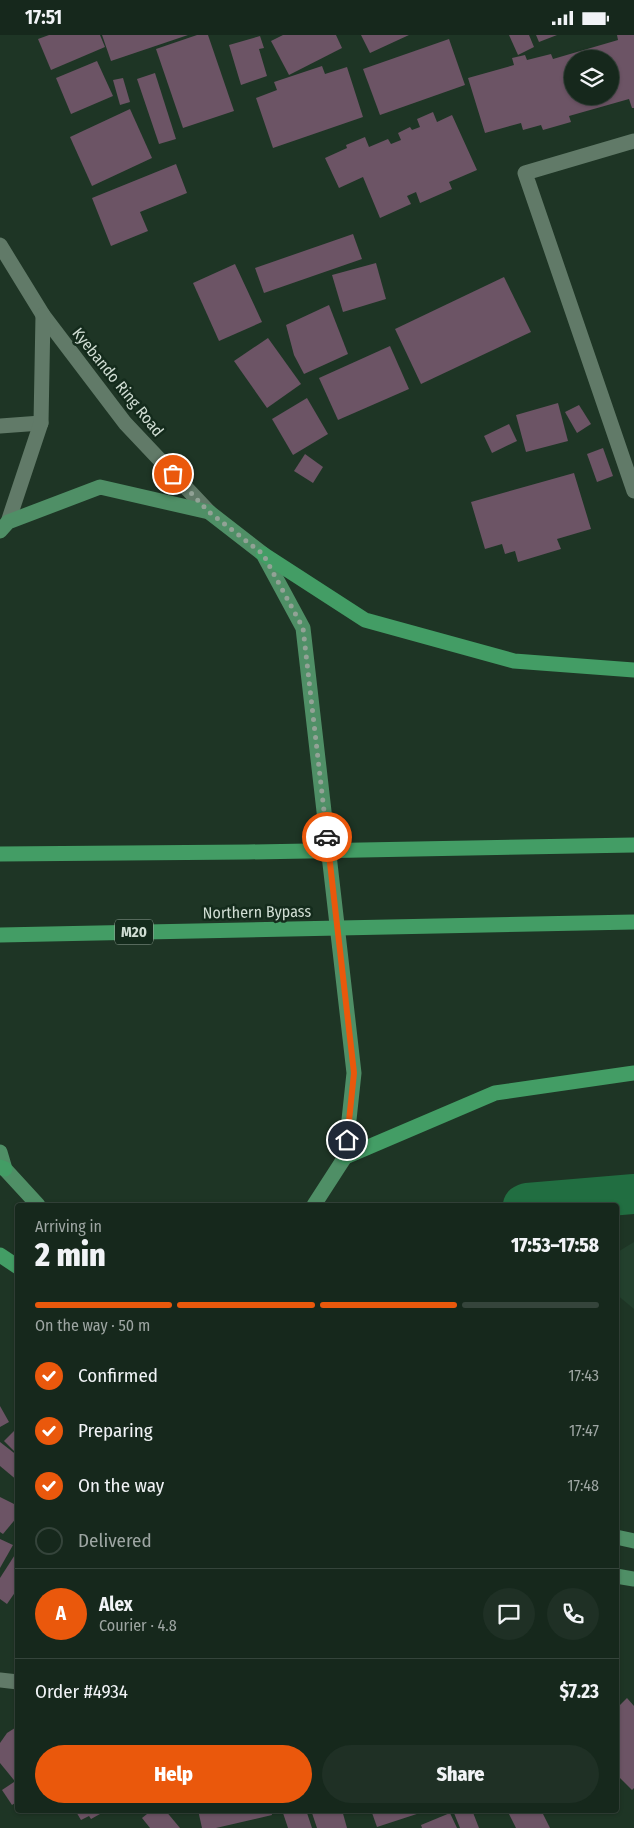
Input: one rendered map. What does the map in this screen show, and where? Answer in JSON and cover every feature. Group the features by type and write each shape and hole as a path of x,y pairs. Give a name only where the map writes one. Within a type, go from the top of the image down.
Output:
{"highway":[{"path":"263,554 364,620 514,661 634,670"},
{"path":"5,854 634,845"},
{"name":"Northern Bypass","path":"6,935 634,922"},
{"path":"345,1157 495,1093 634,1073"},
{"path":"0,1255 15,1265"}],"main road":[{"path":"4,527 100,487 209,512 263,554 303,628 354,1073 345,1157 316,1203"},
{"path":"0,1151 3,1168 36,1203"},
{"path":"619,1538 634,1541"},
{"path":"619,1576 634,1579"}],"street":[{"path":"634,141 525,173 634,491"},
{"name":"Kyebando Ring Road","path":"0,245 43,315 126,423 209,512"},
{"path":"4,527 42,423 43,315"},
{"path":"0,426 42,423"},
{"path":"0,1680 15,1682"}],"shaded area":[{"path":"634,1242 634,1309 619,1296 619,1251"}],"building":[{"path":"49,35 100,35 105,47 51,70 38,39"},
{"path":"102,35 188,35 111,61"},
{"path":"197,35 208,35 234,111 183,128 156,49"},
{"path":"283,35 336,35 342,48 289,75 271,41"},
{"path":"361,35 409,35 370,53"},
{"path":"509,35 529,35 534,47 518,55"},
{"path":"536,35 557,35 539,42"},
{"path":"617,35 634,35 634,108 632,108 629,99 619,102 619,50 584,50 618,40"},
{"path":"260,36 264,48 259,49 267,76 241,85 229,45"},
{"path":"449,39 465,85 380,115 363,69"},
{"path":"551,54 553,59 564,56 564,105 608,105 569,116 571,122 543,130 541,125 523,130 521,123 485,133 468,78 514,65 512,58 525,55 527,60"},
{"path":"97,61 113,96 71,114 56,78"},
{"path":"322,66 325,74 347,67 363,117 273,148 256,98 277,90 274,82"},
{"path":"155,73 176,139 159,144 137,79"},
{"path":"123,78 130,102 120,105 113,80"},
{"path":"130,109 152,158 92,186 70,137"},
{"path":"433,112 437,122 452,115 477,170 449,182 452,189 420,203 416,192 407,196 411,204 380,218 363,177 339,188 325,158 347,148 346,145 365,137 369,147 388,139 391,144 401,140 398,133 410,127 412,130 420,127 417,119"},
{"path":"176,164 187,193 140,212 148,231 111,246 92,198"},
{"path":"353,234 362,259 264,293 255,268"},
{"path":"376,263 386,299 343,312 332,275"},
{"path":"235,264 262,322 219,341 193,283"},
{"path":"504,277 531,332 421,384 395,329"},
{"path":"329,305 348,354 304,374 294,355 286,325"},
{"path":"268,338 301,384 267,408 234,361"},
{"path":"390,346 409,389 338,420 319,378"},
{"path":"307,398 328,434 293,455 272,419"},
{"path":"558,403 568,441 526,452 516,415"},
{"path":"579,405 591,424 577,433 565,412"},
{"path":"509,424 517,441 492,453 484,436"},
{"path":"603,448 613,476 597,482 587,454"},
{"path":"305,454 323,467 313,483 294,471"},
{"path":"574,473 591,529 557,539 561,549 518,562 515,551 505,554 502,544 485,549 471,502"},
{"path":"0,1406 9,1422 0,1427"},
{"path":"15,1430 15,1452 4,1441"},
{"path":"0,1442 15,1454 15,1478 0,1466"},
{"path":"0,1497 15,1504 15,1520 3,1534 0,1532"},
{"path":"0,1539 13,1545 0,1568"},
{"path":"15,1555 15,1592 7,1604 0,1599 0,1578"},
{"path":"627,1698 634,1706 634,1788 632,1790 619,1777 619,1706"},
{"path":"15,1728 15,1781 0,1763 0,1743 7,1733"},
{"path":"14,1782 15,1803 12,1805 2,1790"},
{"path":"77,1813 100,1814 91,1819 89,1816 81,1820"},
{"path":"148,1813 168,1813 180,1828 150,1828 142,1818"},
{"path":"199,1813 272,1813 272,1815 216,1828 202,1828"},
{"path":"283,1813 307,1813 312,1828 288,1828"},
{"path":"312,1813 343,1813 347,1828 317,1828"},
{"path":"372,1813 420,1813 377,1827"},
{"path":"450,1813 457,1828 422,1828 421,1825"},
{"path":"454,1813 473,1813 479,1828 460,1828"},
{"path":"508,1813 542,1813 550,1828 516,1828"}],"waterway":[{"path":"527,1203 634,1194"}],"way so far":[{"path":"173,474 209,512 263,554 303,628 327,837"}],"route":[{"path":"327,837 354,1073 347,1140"}]}
